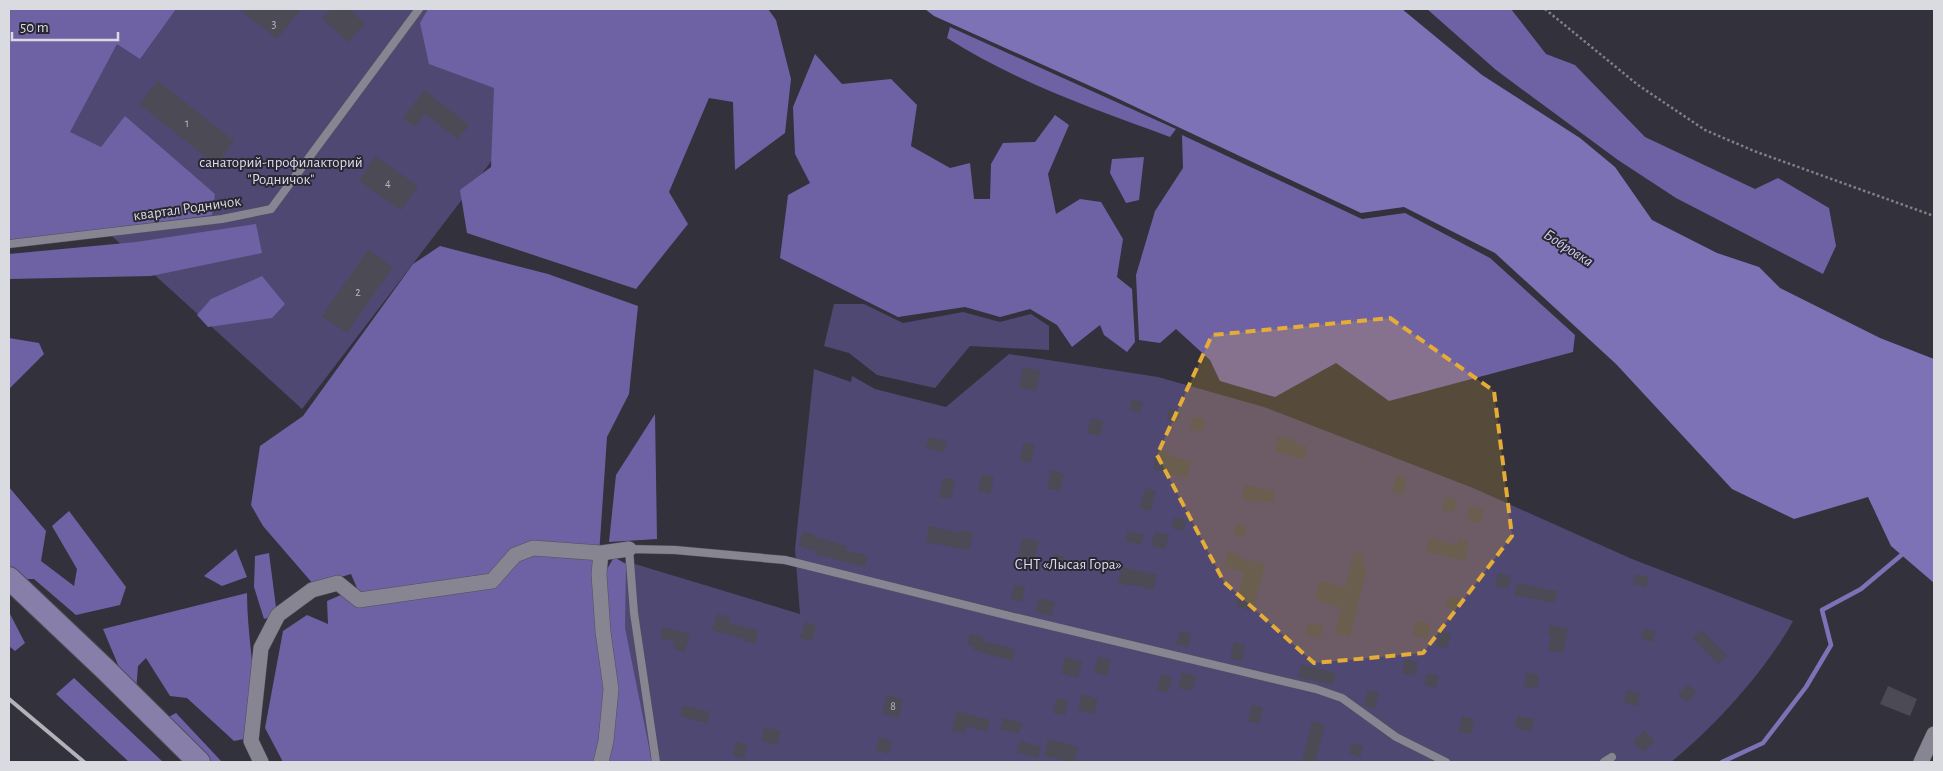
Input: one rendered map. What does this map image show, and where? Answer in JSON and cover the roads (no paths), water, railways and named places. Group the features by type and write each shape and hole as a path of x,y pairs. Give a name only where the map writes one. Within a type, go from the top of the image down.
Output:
{"main road":[{"path":"9,578 199,762"}],"street":[{"path":"261,762 251,741 261,648 278,614 312,590 338,583 359,600 492,582 515,555 533,548 601,553 629,549"},
{"path":"601,553 599,574 611,689 606,741 601,762"},
{"path":"1921,762 1934,734"}],"lane":[{"name":"квартал Родничок","path":"9,244 222,219 271,208 419,9"},
{"path":"656,762 634,613 629,549 676,550 785,560 1316,689 1342,698 1396,737 1446,762"},
{"path":"1604,762 1612,757"}],"water":[{"name":"Бобровка","path":"925,9 1402,9 1482,75 1580,138 1615,167 1652,220 1717,253 1759,267 1780,288 1880,338 1934,359 1934,583 1891,546 1868,497 1794,519 1732,489 1616,364 1495,253 1404,207 1361,213 1108,94 934,16"}],"waterway":[{"path":"1722,762 1763,743 1806,687 1831,645 1822,610 1861,589 1905,552"}],"railway":[{"path":"9,699 84,762"}],"park label":[{"name":"санаторий-профилакторий \"Родничок\"","path":"281,170"},
{"name":"СНТ «Лысая Гора»","path":"1068,564"}]}
